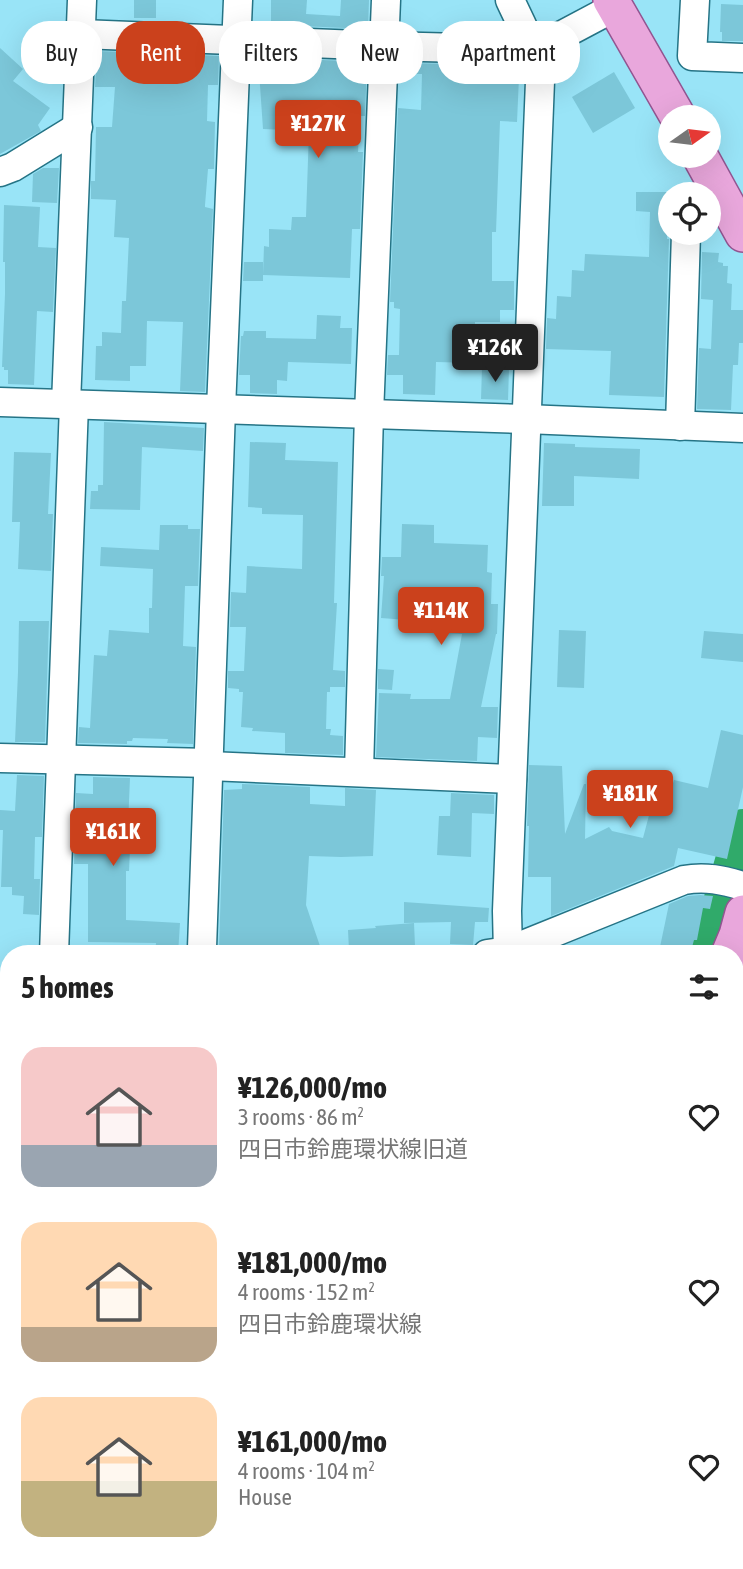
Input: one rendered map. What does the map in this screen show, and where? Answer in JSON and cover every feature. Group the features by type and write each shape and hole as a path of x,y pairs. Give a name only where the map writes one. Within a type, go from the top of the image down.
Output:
{"main road":[{"path":"613,3 671,105"},
{"path":"705,168 726,217"},
{"path":"733,945 737,936 736,891"}],"street":[{"path":"81,21 82,0"},
{"path":"237,21 238,0"},
{"path":"385,21 386,0"},
{"path":"510,0 520,21"},
{"path":"695,0 692,56 743,58"},
{"path":"580,23 613,3"},
{"path":"102,35 219,40"},
{"path":"54,945 79,84"},
{"path":"202,945 235,84"},
{"path":"359,771 369,414 382,84"},
{"path":"502,945 507,911 540,84"},
{"path":"0,172 13,167 78,127"},
{"path":"680,426 686,245"},
{"path":"0,402 743,428"},
{"path":"0,758 512,779"},
{"path":"521,945 671,884 699,877 736,891"}],"building":[{"path":"134,0 156,0 156,18 134,18"},
{"path":"271,0 307,0 306,14 340,16 341,0 369,0 368,21 336,21 336,28 322,27 322,21 271,21"},
{"path":"721,4 743,5 743,41 722,41"},
{"path":"0,48 21,67 21,71 13,81 50,108 38,125 41,131 0,154"},
{"path":"102,51 116,52 116,84 205,84 205,55 219,56 218,85 208,85 207,121 215,122 214,169 208,169 205,205 213,209 205,392 180,391 183,322 147,321 146,366 130,366 130,381 95,380 96,346 102,346 102,332 121,333 122,301 126,301 129,238 114,237 116,200 91,199 91,181 95,181 96,127 112,127 115,87 95,87 95,84 102,84"},
{"path":"322,60 336,61 336,84 366,84 365,116 360,116 358,152 363,152 360,229 352,229 350,278 263,275 264,246 269,247 269,229 291,230 292,217 306,217 309,131 263,129 260,84 322,84"},
{"path":"423,63 437,64 437,84 519,84 517,122 500,121 496,232 492,232 492,281 514,281 514,310 500,310 500,322 475,322 474,363 436,362 435,395 403,394 403,375 387,375 388,355 399,355 400,309 394,308 394,302 390,302 398,108 421,110"},
{"path":"614,72 635,108 593,133 572,97"},
{"path":"43,168 59,168 57,203 32,202 33,174"},
{"path":"636,192 658,192 658,245 669,245 664,397 609,395 611,351 546,349 547,318 556,319 557,296 571,297 572,270 584,271 585,254 649,257 650,212 636,211"},
{"path":"4,205 40,207 38,247 56,248 53,312 37,311 34,385 8,384 8,370 2,367"},
{"path":"702,252 719,253 718,262 728,266 727,283 732,284 731,310 743,310 743,343 739,343 738,365 733,365 731,410 697,409 699,348 711,349 713,300 701,299"},
{"path":"244,262 263,262 263,281 243,281"},
{"path":"317,315 341,316 340,328 352,328 351,364 288,362 287,381 277,380 277,394 250,393 250,375 239,375 241,336 244,331 266,331 266,338 316,339"},
{"path":"482,367 509,368 508,400 481,399"},
{"path":"104,422 204,428 203,451 142,447 140,510 90,509 91,491 98,491 98,485 103,485"},
{"path":"250,442 286,443 285,460 338,462 334,603 337,603 333,670 345,671 345,687 330,687 330,692 327,692 326,729 331,729 330,735 343,736 343,755 285,753 285,733 252,731 253,728 241,727 243,692 228,688 228,671 244,671 246,627 230,627 231,592 246,593 247,566 302,569 303,515 262,514 262,508 248,507"},
{"path":"544,443 640,449 639,479 574,476 574,506 542,506"},
{"path":"14,452 51,453 48,514 53,514 51,571 18,569 20,522 12,522"},
{"path":"402,524 434,525 434,543 488,545 487,572 492,573 491,604 498,604 497,634 481,707 498,707 497,738 478,737 477,761 376,757 379,693 411,694 410,699 450,699 462,634 446,633 446,623 381,618 384,576 381,576 382,557 401,557"},
{"path":"160,525 188,525 188,529 200,529 198,586 185,586 183,646 196,647 193,744 167,743 168,739 133,738 132,741 127,741 127,744 78,743 79,727 90,728 94,655 107,656 109,630 149,633 149,608 152,608 153,569 100,566 101,547 159,550"},
{"path":"19,621 49,621 45,742 15,742"},
{"path":"559,630 586,631 584,688 557,687"},
{"path":"704,631 743,634 743,662 701,658"},
{"path":"378,669 394,670 392,690 378,689"},
{"path":"721,730 743,735 743,787 727,859 678,848 674,866 551,916 551,877 528,877 529,765 562,766 565,834 586,784 585,839 609,827 612,831 643,838 656,789 660,784 672,786 674,780 708,788"},
{"path":"17,775 44,776 42,837 35,837 34,879 40,879 39,915 23,914 24,896 12,895 12,887 1,887 3,830 0,830 0,810 15,811"},
{"path":"93,777 130,778 126,920 180,923 179,945 88,942 88,864 74,864 76,793 93,794"},
{"path":"242,784 310,787 310,804 345,806 345,788 376,790 373,856 309,856 306,905 320,945 219,945 224,790 242,789"},
{"path":"451,793 494,795 494,814 472,813 471,857 437,855 439,816 450,816"},
{"path":"688,896 713,896 710,909 703,908 697,940 694,940 693,945 660,945 669,904"},
{"path":"404,902 489,908 488,922 475,922 473,945 450,944 451,922 404,923"},
{"path":"414,923 415,945 349,945 348,930 376,928 375,926"}],"waterway":[{"path":"708,945 743,829"}]}
